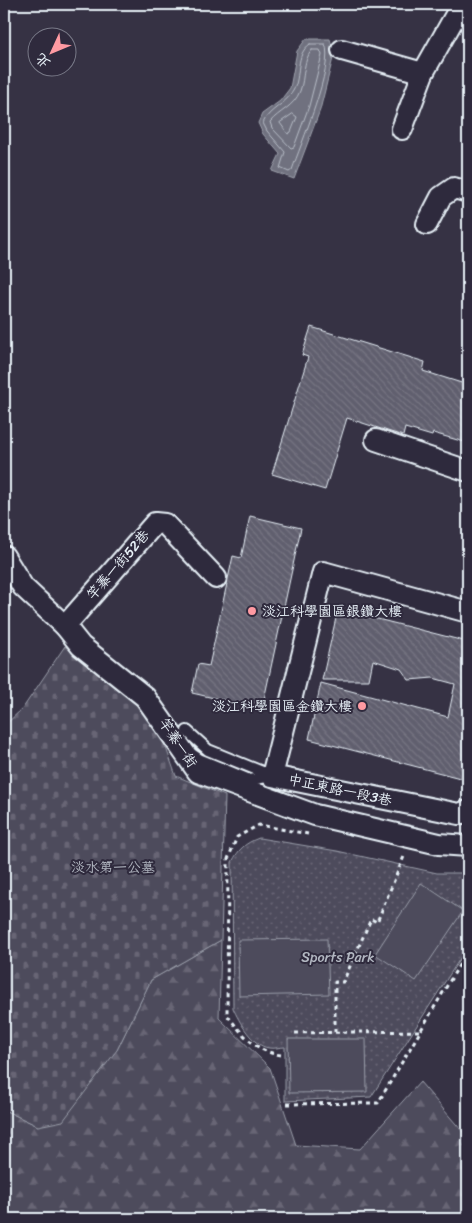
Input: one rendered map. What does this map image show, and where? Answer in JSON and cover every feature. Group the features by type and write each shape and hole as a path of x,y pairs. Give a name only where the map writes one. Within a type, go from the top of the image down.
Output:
{"street":[{"path":"402,130 423,73 462,4"},
{"path":"342,50 423,73"},
{"path":"427,224 441,197 454,188 468,192"},
{"path":"376,440 468,471"},
{"name":"竿蓁一街52巷","path":"65,626 155,522 165,524 216,578"},
{"name":"竿蓁一街","path":"4,556 23,588 65,626 81,646 145,697 167,726 182,737 198,772 315,815 439,844 468,846"},
{"name":"中正東路一段3巷","path":"468,612 323,572 272,776 459,814 468,811"}],"lane":[{"path":"182,737 208,750 272,776"},
{"path":"182,737 199,759 250,780 272,776"}],"path":[{"path":"281,1055 268,1053 247,1040 227,1015 228,859 237,837 259,825 318,836"},
{"path":"335,1032 335,982 343,982 371,919 377,922 406,851"},
{"path":"287,1104 378,1103 468,950"},
{"path":"295,1033 420,1031"}],"green space":[{"name":"淡水第一公墓","path":"65,646 126,691 160,731 176,776 225,796 221,940 151,980 117,1050 63,1121 38,1126 4,1110 4,726 23,708"},
{"name":"Sports Park","path":"259,838 337,851 437,873 468,873 468,946 371,1097 285,1101 285,1047 269,1048 257,1043 247,1032 233,1008 232,862 243,847"},
{"path":"421,883 463,911 416,981 375,954"},
{"path":"327,939 329,994 239,996 238,940"},
{"path":"221,940 219,1018 270,1068 296,1145 360,1149 420,1082 468,1138 468,1219 4,1219 4,1110 38,1126 117,1050 151,980"},
{"path":"288,1039 366,1039 367,1092 289,1093"}],"water":[{"path":"306,39 330,39 334,54 320,110 294,179 272,171 280,154 263,134 258,123 262,114 280,101 290,88 297,51"}],"building":[{"path":"311,327 425,362 423,371 468,385 468,443 433,433 432,436 405,428 403,436 347,418 325,490 272,474 308,357 302,355"},
{"name":"淡江科學園區銀鑽大樓","path":"250,516 301,528 262,709 192,693 198,664 209,666 233,556 241,558"},
{"name":"淡江科學園區金鑽大樓","path":"338,609 468,642 468,780 309,739 321,683 448,717 455,684 433,678 409,680 401,669 373,660 369,680 322,680"}],"place":[{"name":"淡江科學園區銀鑽大樓","path":"252,611"},
{"name":"淡江科學園區金鑽大樓","path":"362,706"}]}
